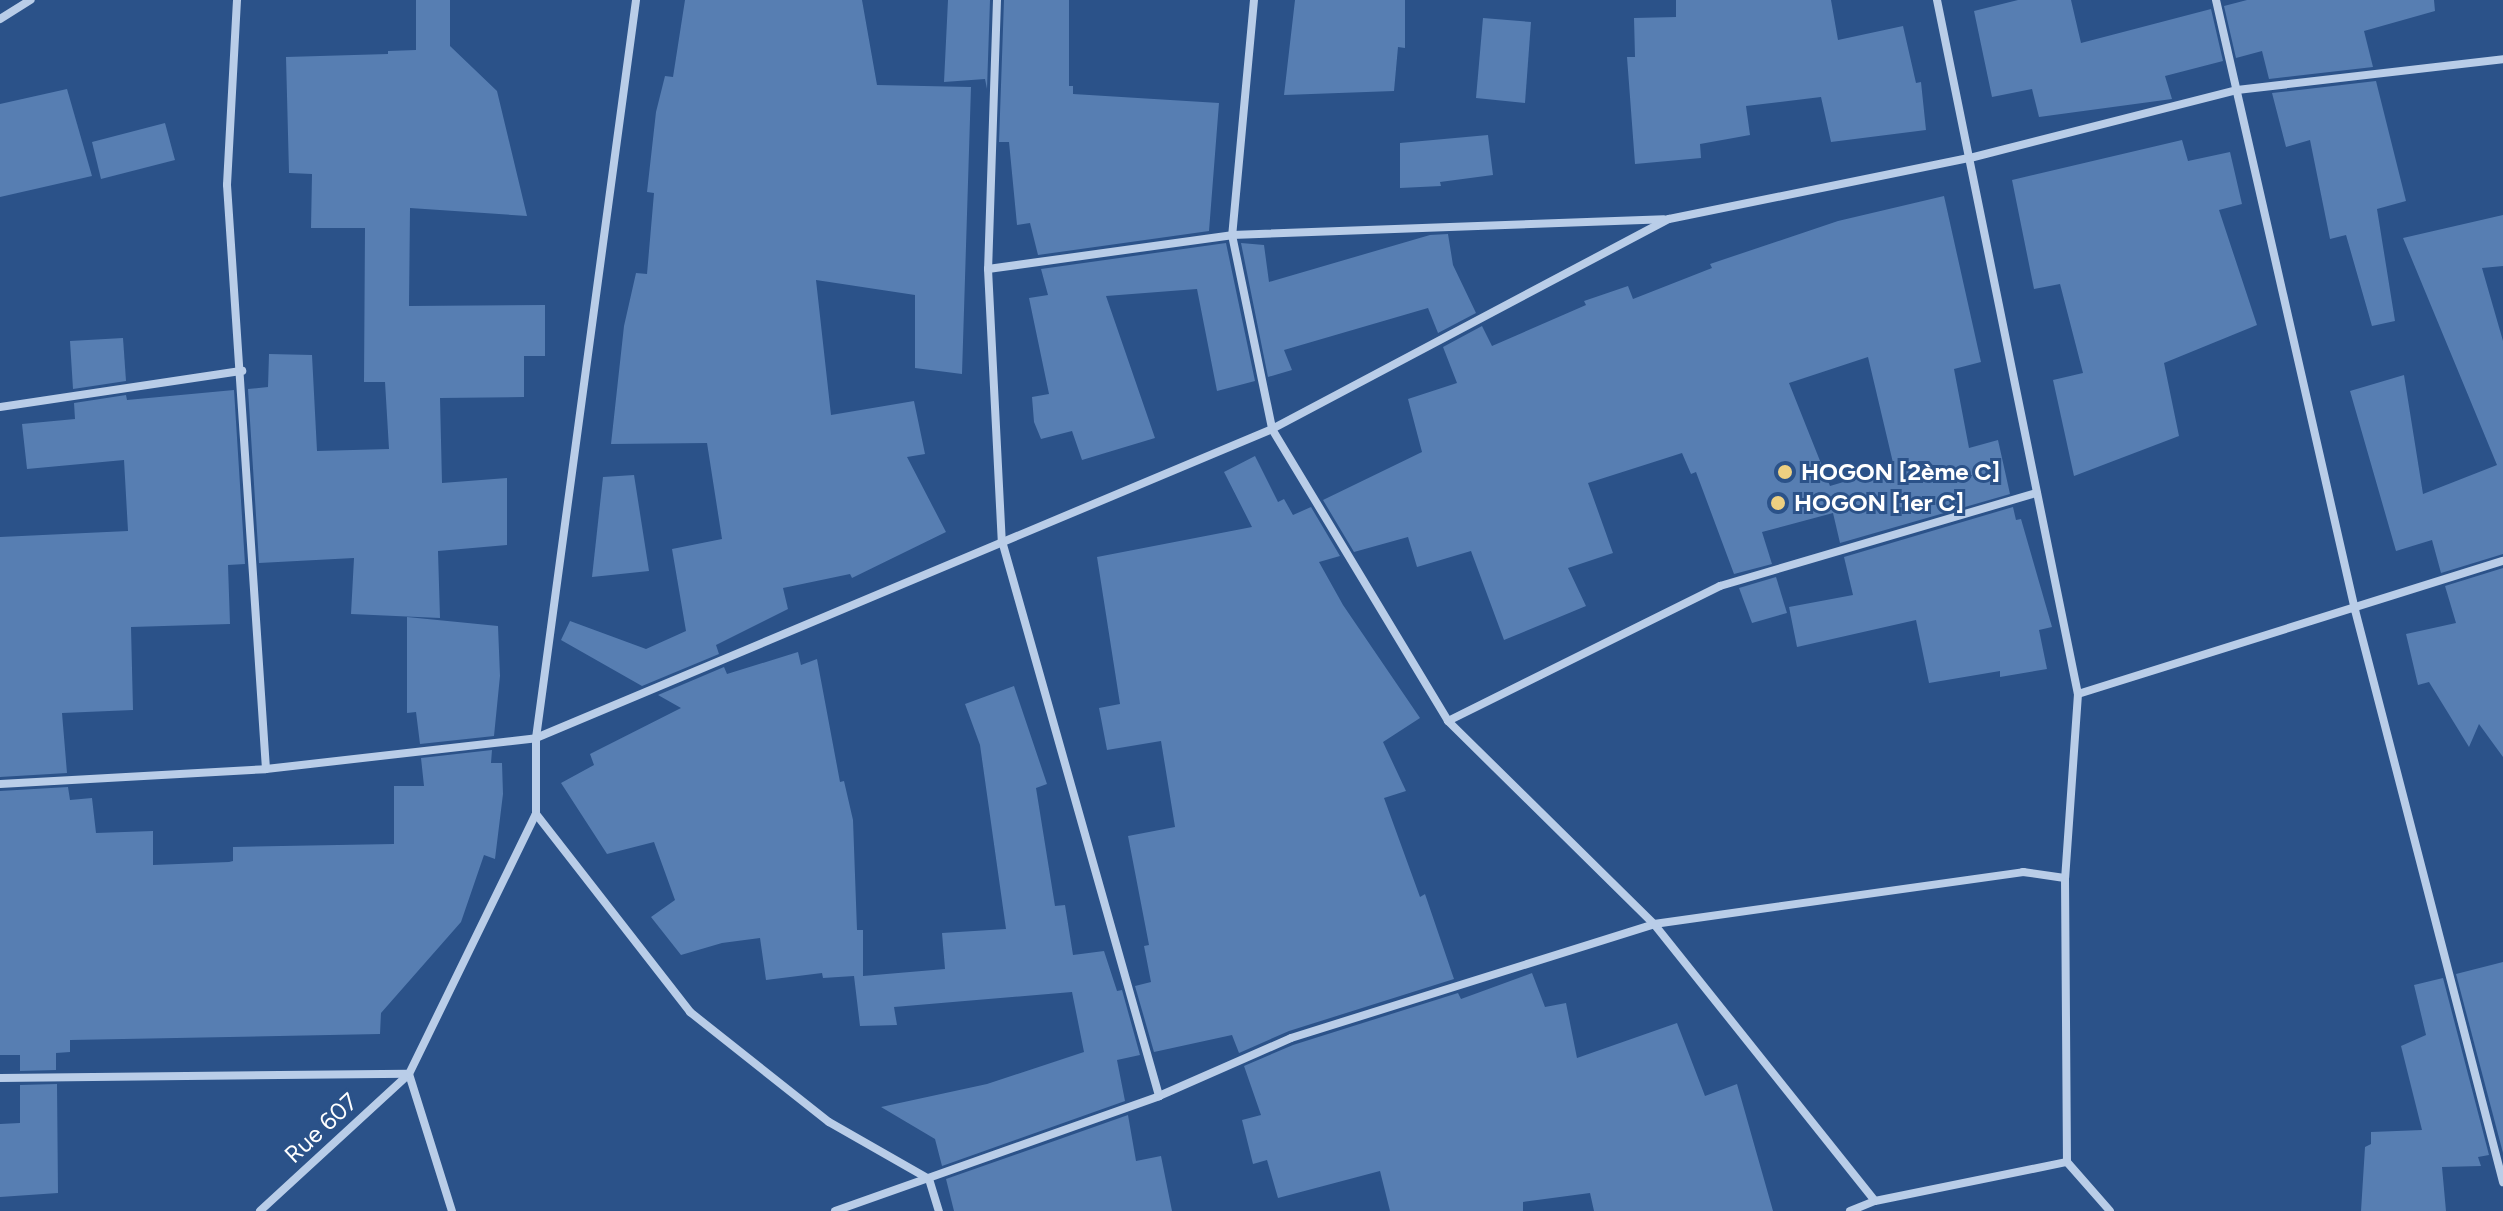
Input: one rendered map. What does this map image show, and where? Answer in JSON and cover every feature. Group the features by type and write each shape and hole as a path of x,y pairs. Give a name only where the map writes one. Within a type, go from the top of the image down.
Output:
{"street":[{"path":"0,19 31,0"},
{"path":"237,0 227,185 242,371 266,769"},
{"path":"452,1211 409,1074 536,814 536,738 636,0"},
{"path":"997,0 988,269 1002,541 1159,1096"},
{"path":"1254,0 1232,235 1272,429 1448,721 1654,924 1875,1201"},
{"path":"1937,0 2078,694 2065,878 2067,1162 2110,1211"},
{"path":"2216,0 2355,610 2503,1182"},
{"path":"988,269 1232,235 1669,219 1970,158 2237,90 2503,59"},
{"path":"0,784 266,769 536,738 1272,429 1669,219"},
{"path":"0,407 242,371"},
{"path":"1448,721 1720,586 2037,493"},
{"path":"2078,694 2355,610 2503,561"},
{"path":"536,814 690,1012 829,1122 929,1179 939,1211"},
{"path":"835,1211 1159,1096 1291,1038 1654,924 2023,872 2065,878"},
{"path":"0,1078 409,1074"},
{"name":"Rue 607","path":"260,1211 409,1074"},
{"path":"1850,1211 1875,1201 2067,1162"}],"building":[{"path":"416,0 450,0 450,46 497,91 527,216 410,208 409,306 545,305 545,356 524,356 524,397 440,398 442,483 507,478 507,545 438,551 440,618 351,614 354,558 259,563 248,389 268,387 269,354 312,355 317,451 389,449 385,382 364,382 365,228 311,228 312,174 289,173 286,57 388,54 388,51 416,50"},
{"path":"685,0 862,0 877,85 971,87 962,374 915,368 915,295 816,280 831,415 914,401 925,454 907,457 946,532 852,578 850,574 783,588 788,609 716,645 719,654 642,686 561,640 570,621 646,649 686,631 672,549 722,539 707,443 611,444 624,326 636,273 647,274 654,193 647,192 656,112 665,76 673,77"},
{"path":"948,0 990,0 987,89 985,79 944,82"},
{"path":"1004,0 1069,0 1069,86 1073,86 1073,94 1219,103 1209,231 1038,255 1030,223 1017,225 1009,142 999,142"},
{"path":"1295,0 1405,0 1405,48 1398,47 1394,91 1284,95"},
{"path":"1676,0 1831,0 1838,40 1903,26 1916,83 1921,82 1926,130 1831,142 1821,97 1746,106 1750,135 1700,144 1701,158 1635,164 1627,57 1635,57 1634,18 1676,17"},
{"path":"2018,0 2071,0 2081,43 2211,9 2223,61 2165,76 2172,99 2039,117 2032,89 1992,97 1974,11"},
{"path":"2247,0 2434,0 2435,11 2364,31 2373,67 2269,79 2262,51 2236,58 2224,6"},
{"path":"1483,18 1531,22 1525,103 1476,98"},
{"path":"2376,81 2406,201 2377,209 2395,321 2372,326 2346,235 2330,239 2310,140 2286,147 2272,93"},
{"path":"67,89 92,176 0,197 0,104"},
{"path":"165,123 175,160 101,179 92,142"},
{"path":"1488,135 1493,175 1440,182 1441,186 1400,188 1400,143"},
{"path":"2182,140 2188,161 2230,152 2242,204 2219,210 2257,325 2164,363 2179,436 2074,476 2053,380 2083,373 2060,284 2034,289 2012,180"},
{"path":"1944,196 1981,362 1954,369 1969,448 1998,440 2010,494 1840,543 1833,513 1762,532 1772,564 1734,574 1696,472 1691,474 1682,453 1588,483 1613,553 1568,568 1586,606 1504,640 1471,551 1417,567 1408,537 1354,552 1323,500 1422,452 1408,399 1457,383 1443,347 1482,326 1492,346 1586,305 1584,301 1628,286 1633,299 1712,268 1710,264 1838,221","holes":["1868,357 1894,467 1830,486 1789,383"]},
{"path":"2503,215 2503,266 2482,268 2503,341 2503,554 2441,573 2432,540 2396,551 2350,391 2404,375 2423,494 2497,465 2403,238"},
{"path":"1448,234 1453,265 1476,313 1438,333 1428,308 1284,350 1292,370 1268,377 1241,243 1264,245 1269,282 1430,235"},
{"path":"1226,243 1255,381 1217,391 1197,289 1106,296 1155,438 1082,460 1072,431 1041,439 1034,422 1032,397 1049,394 1029,298 1048,295 1041,269"},
{"path":"123,338 126,381 73,389 70,341"},
{"path":"234,390 245,564 228,565 230,624 131,627 133,710 62,713 67,773 0,777 0,537 128,531 124,460 27,469 22,424 75,419 74,403 126,395 127,400"},
{"path":"1255,456 1278,502 1284,499 1293,515 1311,507 1340,556 1319,562 1343,605 1420,718 1383,742 1406,791 1384,798 1420,897 1425,894 1454,979 1289,1031 1239,1053 1232,1035 1154,1052 1135,986 1151,982 1144,946 1149,945 1128,836 1175,827 1161,741 1107,750 1099,708 1120,704 1097,557 1252,527 1224,472"},
{"path":"634,475 649,571 592,577 603,477"},
{"path":"2013,507 2016,520 2021,519 2052,627 2039,630 2047,669 2000,677 2000,671 1929,683 1916,620 1797,647 1789,607 1853,595 1844,557"},
{"path":"2503,568 2503,757 2479,724 2469,747 2429,682 2418,685 2406,634 2456,623 2445,586"},
{"path":"1776,577 1787,613 1752,623 1739,588"},
{"path":"407,617 498,626 500,676 494,736 420,744 416,712 407,713"},
{"path":"798,652 801,665 817,659 840,782 844,781 853,820 857,930 863,930 863,976 945,969 942,933 1006,929 980,745 965,704 1014,686 1047,784 1036,788 1055,906 1065,905 1073,955 1104,951 1117,991 1122,990 1140,1055 1117,1060 1125,1101 942,1166 935,1139 881,1107 987,1084 1084,1052 1072,992 894,1007 897,1025 860,1026 854,976 823,978 822,973 766,980 760,938 722,943 681,955 651,917 675,900 654,842 607,854 561,783 594,765 590,754 681,708 658,695 724,667 727,674"},
{"path":"492,750 491,763 502,763 503,794 495,859 484,855 461,922 381,1013 380,1034 70,1040 70,1052 56,1053 56,1070 20,1071 20,1055 0,1055 0,791 68,787 70,800 92,798 96,833 153,831 153,865 229,862 233,861 233,847 394,844 394,786 424,786 421,758"},
{"path":"2503,962 2503,1153 2456,974"},
{"path":"1532,973 1545,1007 1566,1003 1577,1058 1677,1023 1705,1096 1737,1084 1773,1211 1594,1211 1590,1193 1523,1202 1523,1211 1390,1211 1380,1171 1278,1198 1267,1160 1253,1164 1242,1120 1261,1115 1244,1066 1293,1045 1458,993 1461,999"},
{"path":"2443,978 2489,1155 2478,1157 2481,1166 2442,1167 2446,1211 2361,1211 2365,1147 2371,1144 2371,1132 2422,1130 2401,1046 2426,1035 2414,985"},
{"path":"57,1084 58,1193 0,1197 0,1124 20,1123 20,1085"},
{"path":"1128,1115 1136,1161 1161,1156 1172,1211 954,1211 946,1179"}],"place":[{"name":"HOGON [2ème C]","path":"1785,472"},
{"name":"HOGON [1er C]","path":"1778,503"}]}
